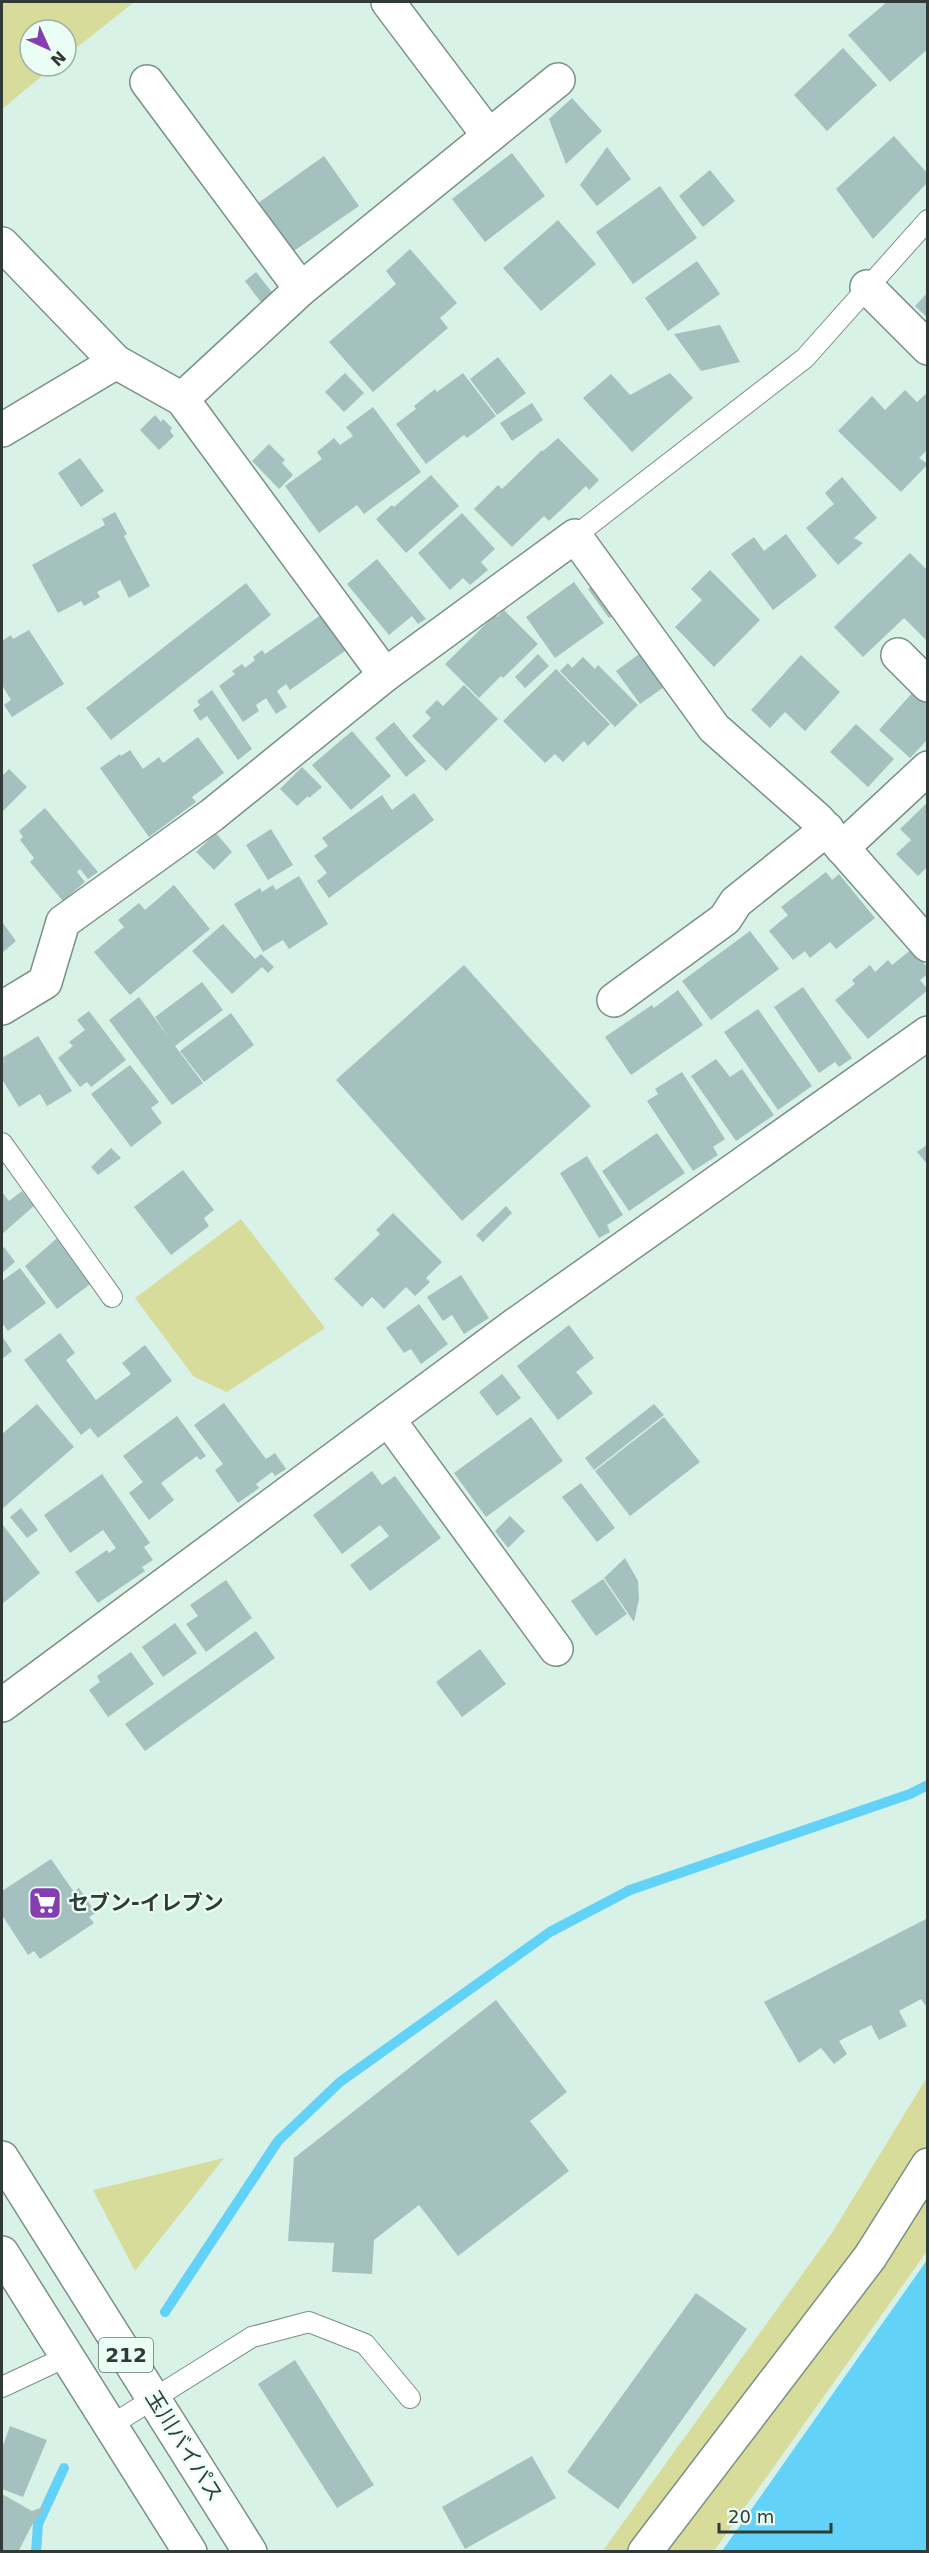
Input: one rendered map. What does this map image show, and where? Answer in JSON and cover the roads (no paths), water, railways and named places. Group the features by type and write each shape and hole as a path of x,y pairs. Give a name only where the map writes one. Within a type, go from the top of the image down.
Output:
{"main road":[{"path":"388,2 489,136"},
{"path":"182,399 301,289 558,81"},
{"path":"147,82 301,289"},
{"path":"2,244 116,362 182,399 385,675"},
{"path":"867,287 927,348"},
{"path":"2,430 116,362"},
{"path":"2,1008 45,982 63,922 212,815 385,675 575,536 714,728 834,838 927,945"},
{"path":"898,655 927,685"},
{"path":"614,1000 726,919 736,902 834,838 927,768"},
{"path":"2,1704 515,1325 927,1033"},
{"path":"388,1419 556,1649"},
{"name":"玉川バイパス","path":"2,2158 250,2552"},
{"path":"645,2552 870,2257 927,2165"},
{"name":"212","path":"2,2253 190,2552"}],"lane":[{"path":"575,536 805,357 927,220"},
{"path":"2,1143 112,1296"},
{"path":"110,2426 252,2337 309,2322 365,2344 410,2398"},
{"path":"2,2387 66,2357"}],"water":[{"path":"927,2260 927,2551 722,2551"}],"waterway":[{"path":"165,2312 278,2141 340,2082 550,1932 630,1890 910,1794 928,1785"},
{"path":"36,2552 38,2524 64,2468"}],"place":[{"name":"セブン-イレブン","path":"45,1903"}]}
